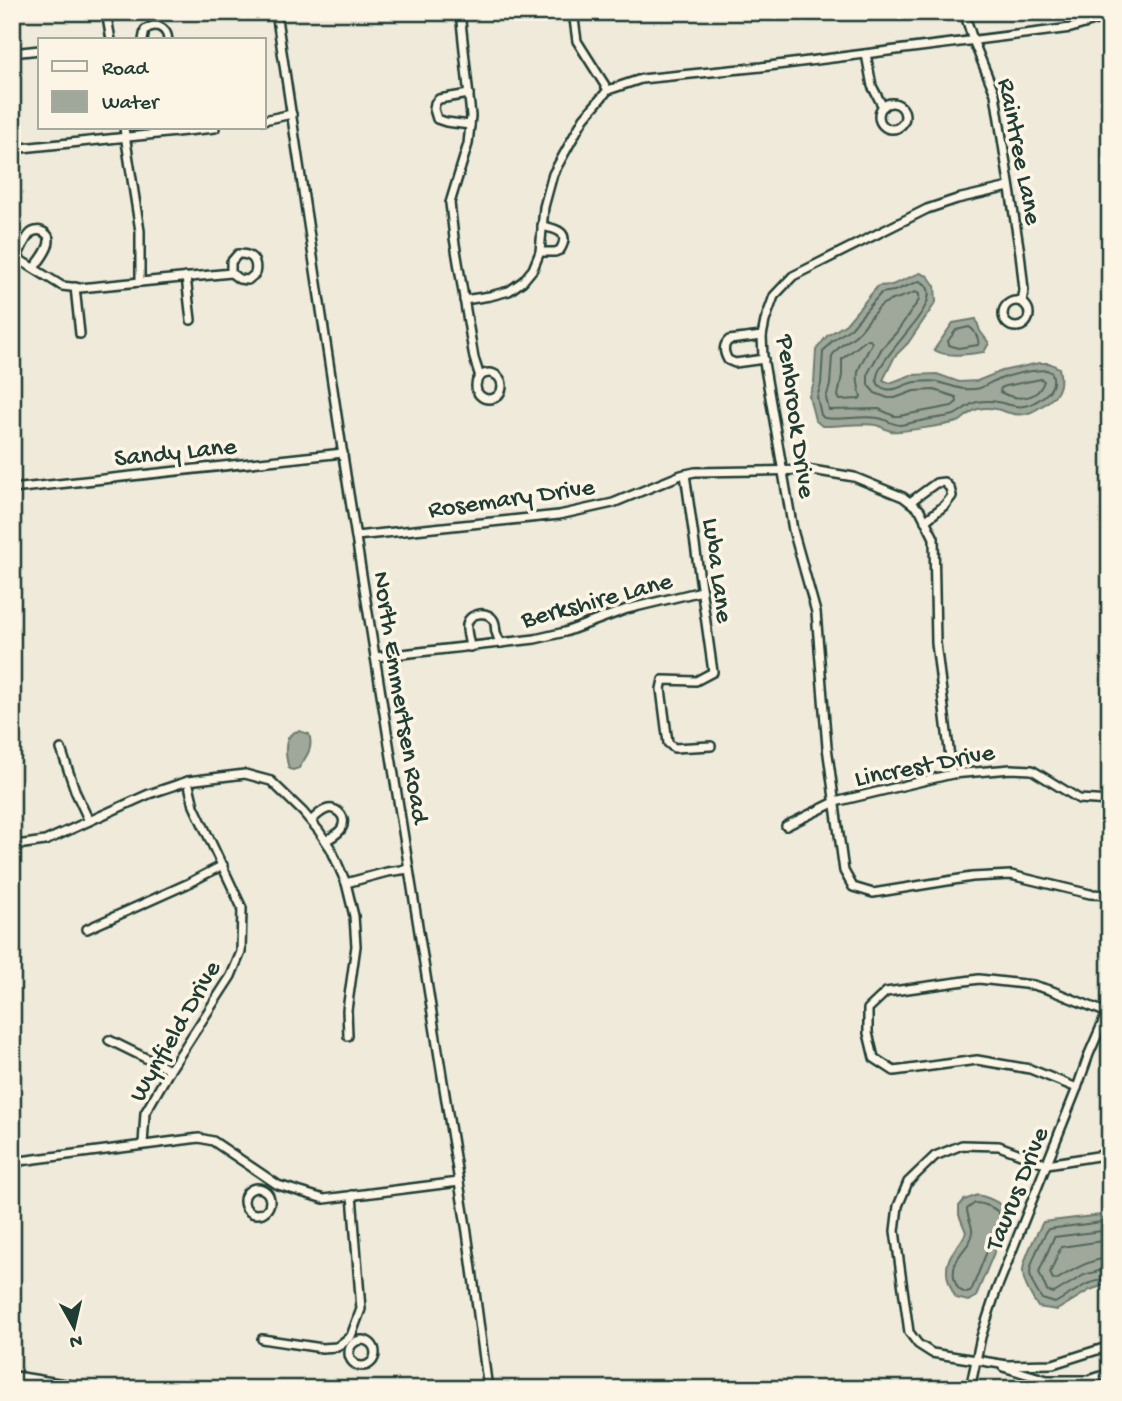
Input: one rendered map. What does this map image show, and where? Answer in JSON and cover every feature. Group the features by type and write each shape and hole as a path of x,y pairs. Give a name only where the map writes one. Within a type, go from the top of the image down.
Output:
{"main road":[{"path":"12,1377 86,1389"}],"street":[{"path":"106,12 111,38"},
{"name":"North Emmertsen Road","path":"276,12 459,1182 488,1389"},
{"path":"460,12 471,116 468,144 450,203 464,300 480,377"},
{"path":"573,12 577,41 608,90"},
{"name":"Raintree Lane","path":"964,12 995,94 1024,290 1022,302"},
{"path":"464,300 509,291 533,269 540,252 544,207 553,174 584,118 608,90 641,79 761,67 1071,28 1110,14"},
{"path":"143,38 145,30 152,26 163,29 168,38"},
{"path":"12,53 38,50"},
{"path":"866,54 872,86 883,107"},
{"path":"469,94 439,99 434,109 437,119 470,125"},
{"path":"266,120 292,114"},
{"path":"124,130 140,231 140,282"},
{"path":"12,149 195,130"},
{"name":"Penbrook Drive","path":"1009,187 927,209 793,276 774,296 762,336 764,359 793,530 817,612 827,747 844,871 853,887 873,893 972,877 1011,875 1090,894 1110,895"},
{"path":"540,252 560,250 564,239 557,229 542,226"},
{"path":"34,268 47,249 49,237 41,230 29,234 15,256 62,286 231,273"},
{"path":"186,277 191,320"},
{"path":"75,287 80,334"},
{"path":"762,336 729,341 724,346 724,351 728,360 735,363 764,359"},
{"name":"Sandy Lane","path":"12,489 343,453"},
{"name":"Rosemary Drive","path":"356,536 559,515 613,503 695,472 811,470 854,477 903,496 920,510 934,538 936,643 952,774"},
{"name":"Luba Lane","path":"685,474 713,673 696,681 663,680 662,689 668,743 674,748 711,746"},
{"path":"911,502 936,483 944,482 950,488 952,496 925,521"},
{"name":"Berkshire Lane","path":"376,657 535,639 565,632 627,609 702,591"},
{"path":"470,647 468,621 472,616 481,613 489,615 495,622 501,643"},
{"path":"61,750 89,821"},
{"name":"Lincrest Drive","path":"786,825 835,802 952,774 1011,769 1032,770 1079,799 1109,801"},
{"path":"18,845 45,841 149,794 188,781 249,774 271,781 311,821 326,841 346,883 354,916 356,946 347,1010 348,1036"},
{"name":"Wynfield Drive","path":"143,1144 145,1113 231,976 241,952 242,908 194,806 188,781"},
{"path":"1109,801 1110,814"},
{"path":"311,821 327,808 334,808 343,818 341,830 326,841"},
{"path":"88,929 223,865"},
{"path":"346,883 409,869"},
{"path":"1077,1088 1030,1069 977,1060 894,1071 874,1058 868,1033 868,1009 886,992 979,979 1033,985 1109,1011"},
{"name":"Taurus Drive","path":"970,1389 996,1291 1089,1054 1109,1011"},
{"path":"109,1040 170,1070"},
{"path":"12,1162 199,1138 213,1141 278,1185 324,1199 459,1182"},
{"path":"1110,1154 1047,1164 999,1146 962,1145 935,1156 908,1182 898,1206 895,1231 909,1332 918,1344 932,1353 1007,1365 1053,1364 1110,1346"},
{"path":"266,1191 271,1181"},
{"path":"262,1339 322,1348 337,1347 351,1341 361,1309 352,1195"},
{"path":"976,1360 1047,1380 1089,1380 1110,1373"}],"water":[{"path":"920,273 928,276 935,286 936,302 908,343 895,356 883,380 890,383 911,375 937,374 959,382 977,381 1002,371 1049,363 1059,368 1060,373 1060,386 1053,398 1026,414 982,408 960,421 904,431 891,431 869,424 822,426 815,420 809,396 814,383 816,350 827,336 846,324 878,286 892,285"},
{"path":"976,319 980,331 989,343 984,352 952,355 934,350 953,323"},
{"path":"299,731 309,734 311,744 299,768 293,770 289,769 286,746 290,736"},
{"path":"978,1195 996,1202 1010,1214 976,1297 968,1301 956,1298 949,1282 947,1266 966,1232 959,1215 959,1206 964,1200"},
{"path":"1110,1214 1110,1283 1090,1290 1057,1310 1038,1307 1030,1294 1023,1270 1028,1252 1043,1222"}]}
